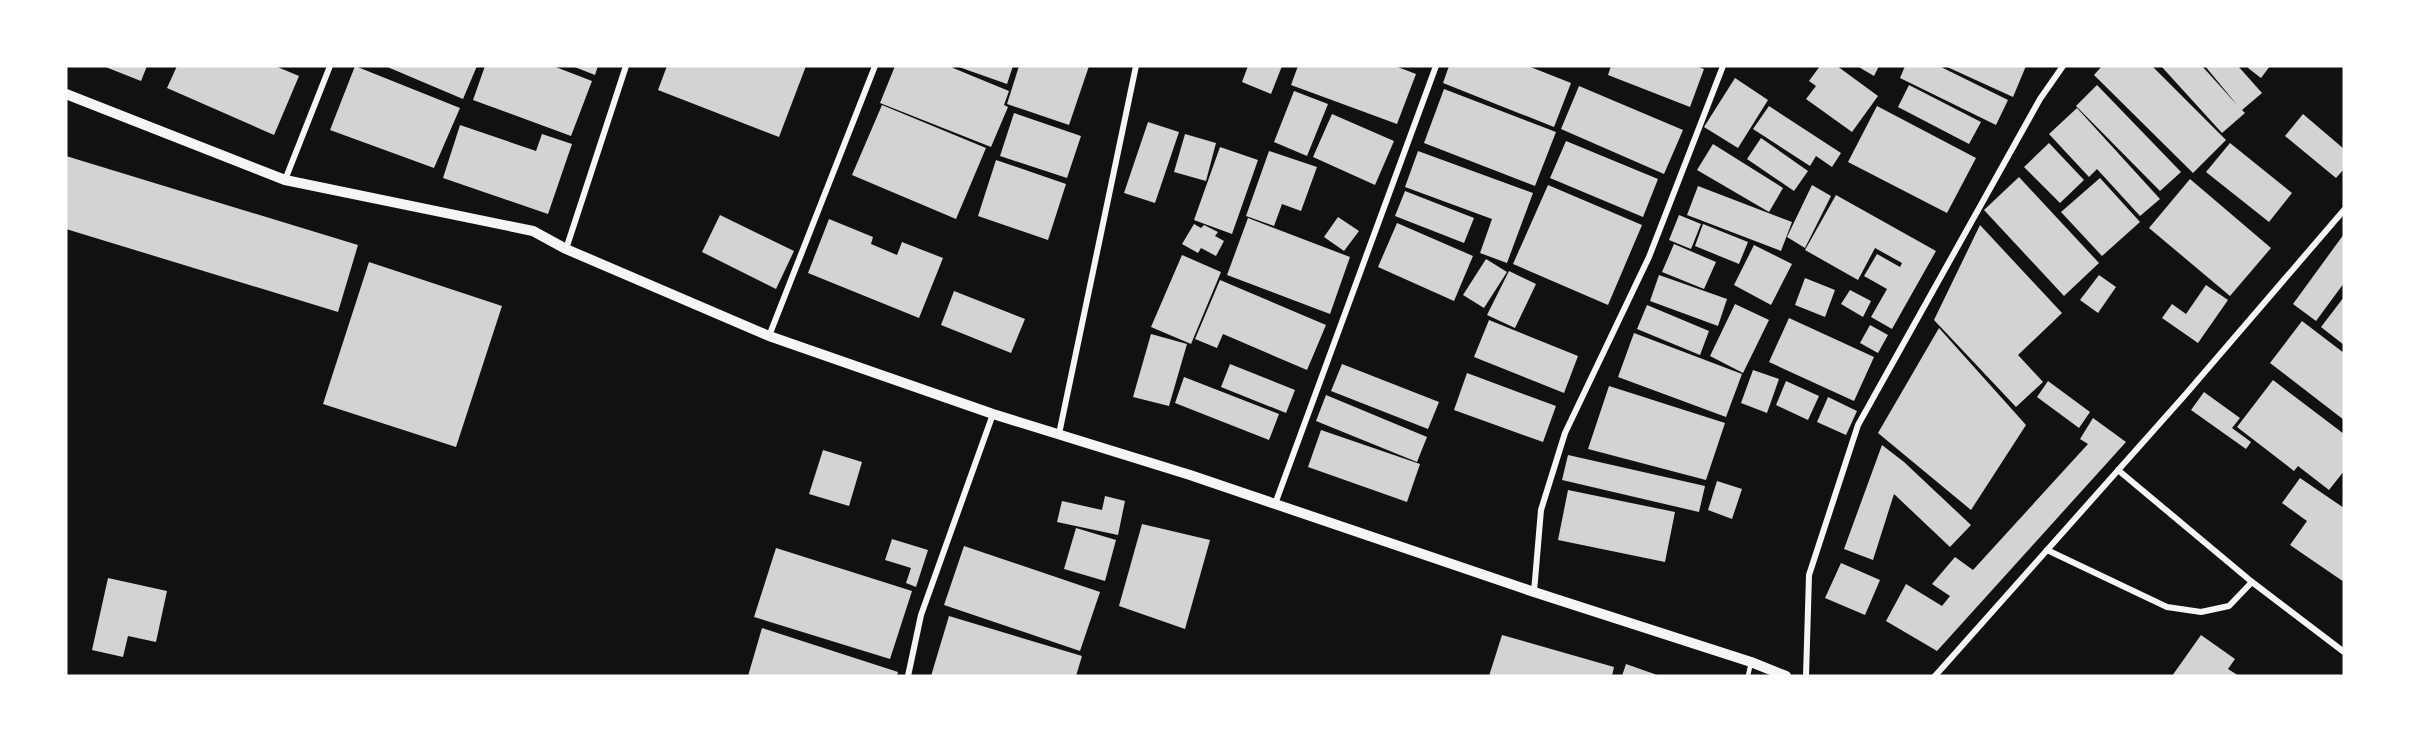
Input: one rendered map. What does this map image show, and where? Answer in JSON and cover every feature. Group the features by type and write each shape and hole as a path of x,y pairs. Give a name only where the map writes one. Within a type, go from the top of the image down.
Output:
{"street":[{"path":"285,180 330,66"},
{"path":"566,249 626,66"},
{"path":"769,336 875,66"},
{"path":"1059,434 1136,66"},
{"path":"1275,504 1436,66"},
{"path":"1534,592 1541,510 1565,433 1649,257 1723,66"},
{"path":"1806,676 1809,575 1858,425 2040,99 2063,66"},
{"path":"66,94 285,180 533,231 566,249 769,336 993,414 1275,504 1534,592 1751,662 1786,676"},
{"path":"1935,676 2344,210"},
{"path":"908,676 921,615 993,414"},
{"path":"2118,470 2252,582 2344,652"},
{"path":"2047,550 2167,607 2201,612 2229,606 2252,582"}],"lane":[{"path":"1748,676 1751,662"}],"building":[{"path":"103,66 147,66 141,81"},
{"path":"177,66 275,66 299,76 274,135 167,88"},
{"path":"355,66 460,108 434,168 330,130"},
{"path":"385,66 477,66 463,99"},
{"path":"485,66 553,66 592,81 571,136 473,100"},
{"path":"572,66 598,66 595,75"},
{"path":"667,66 806,66 779,137 658,90"},
{"path":"895,66 952,66 1009,91 1004,105 1008,107 991,147 880,103"},
{"path":"956,66 1013,66 1007,84"},
{"path":"1019,66 1089,66 1069,125 1007,104"},
{"path":"1248,66 1282,66 1271,94 1242,82"},
{"path":"1298,66 1395,66 1416,74 1397,124 1291,85"},
{"path":"1449,66 1528,66 1571,83 1554,127 1443,83"},
{"path":"1611,66 1696,66 1704,69 1690,107 1608,75"},
{"path":"1820,66 1837,66 1878,96 1852,132 1806,99 1816,86 1809,81"},
{"path":"1857,66 1879,66 1874,76"},
{"path":"1905,66 1939,66 2008,100 1996,125 1900,78"},
{"path":"1945,66 2026,66 2013,97"},
{"path":"2102,66 2152,66 2226,140 2193,173 2094,75"},
{"path":"2161,66 2202,66 2238,106 2205,66 2238,66 2262,93 2242,110 2245,113 2222,133"},
{"path":"2249,66 2270,66 2261,78 2248,68"},
{"path":"1735,78 1768,100 1738,148 1704,127"},
{"path":"1909,85 1981,122 1969,144 1898,107"},
{"path":"2097,85 2181,172 2160,191 2076,106"},
{"path":"1579,86 1683,130 1664,174 1561,129"},
{"path":"1444,89 1556,132 1535,186 1424,143"},
{"path":"1294,91 1328,104 1307,156 1274,142"},
{"path":"882,105 986,148 956,219 852,175"},
{"path":"1769,106 1841,153 1832,167 1816,156 1810,166 1753,129"},
{"path":"1877,106 1976,158 1947,213 1848,162"},
{"path":"2077,108 2160,199 2140,216 2097,169 2089,177 2049,134"},
{"path":"1014,113 1081,136 1067,178 1000,156"},
{"path":"1332,114 1394,141 1375,185 1313,157"},
{"path":"2303,114 2344,149 2344,169 2336,178 2285,136"},
{"path":"1148,122 1179,132 1155,203 1124,193"},
{"path":"460,125 536,151 542,134 572,144 548,214 443,178"},
{"path":"1185,134 1216,143 1206,181 1174,172"},
{"path":"1761,138 1808,171 1794,191 1747,159"},
{"path":"1566,141 1658,179 1643,217 1550,178"},
{"path":"2049,143 2084,180 2060,203 2024,167"},
{"path":"2230,143 2292,193 2269,222 2206,172"},
{"path":"1713,144 1783,188 1769,212 1697,170"},
{"path":"1220,147 1258,160 1232,234 1194,220"},
{"path":"1269,151 1317,167 1301,211 1282,204 1274,226 1246,216"},
{"path":"1418,151 1533,193 1507,263 1480,253 1492,219 1405,187"},
{"path":"66,156 358,245 338,312 66,229"},
{"path":"996,160 1066,184 1048,240 978,216"},
{"path":"2019,177 2099,263 2064,296 1984,210"},
{"path":"2100,178 2140,222 2102,256 2061,212"},
{"path":"2190,179 2271,248 2230,296 2149,228"},
{"path":"1548,185 1642,225 1608,305 1513,264"},
{"path":"1812,185 1831,196 1805,248 1787,237"},
{"path":"1698,186 1792,222 1781,251 1687,215"},
{"path":"1405,191 1474,218 1464,243 1395,216"},
{"path":"1836,195 1936,251 1892,329 1871,317 1887,289 1864,276 1877,254 1900,267 1902,263 1875,248 1858,280 1805,250"},
{"path":"720,215 794,251 776,289 702,252"},
{"path":"1679,215 1701,224 1691,249 1669,240"},
{"path":"1338,217 1359,231 1344,251 1324,237"},
{"path":"1248,218 1350,257 1330,314 1227,275"},
{"path":"829,219 873,237 871,244 897,255 902,242 943,258 919,318 808,273"},
{"path":"1397,223 1473,256 1454,301 1378,267"},
{"path":"1194,224 1201,228 1204,225 1218,232 1215,236 1224,241 1216,256 1201,248 1198,253 1182,244"},
{"path":"1703,224 1748,242 1739,264 1695,246"},
{"path":"1980,225 2062,313 2018,355 2043,382 2016,407 1934,320"},
{"path":"2344,234 2344,283 2316,321 2293,304"},
{"path":"1674,244 1716,262 1704,289 1662,272"},
{"path":"1754,245 1792,264 1771,305 1734,285"},
{"path":"1182,255 1221,272 1191,344 1151,327"},
{"path":"1486,259 1507,272 1484,308 1463,295"},
{"path":"369,262 502,306 456,447 323,404"},
{"path":"1509,271 1536,284 1515,328 1487,315"},
{"path":"1659,275 1727,299 1718,326 1650,301"},
{"path":"2099,275 2116,287 2098,313 2080,300"},
{"path":"1805,278 1835,290 1825,317 1795,305"},
{"path":"1220,280 1326,325 1307,370 1223,334 1217,348 1195,339"},
{"path":"2206,285 2228,300 2198,343 2162,318 2172,304 2186,314"},
{"path":"1850,290 1871,301 1863,317 1841,304"},
{"path":"954,291 1025,319 1011,353 941,325"},
{"path":"2344,297 2344,345 2321,327"},
{"path":"1735,304 1769,320 1743,373 1710,356"},
{"path":"1647,305 1709,331 1700,355 1637,329"},
{"path":"1789,318 1874,357 1854,401 1769,362"},
{"path":"1489,320 1578,356 1564,393 1474,357"},
{"path":"2302,321 2344,353 2344,420 2270,363"},
{"path":"1870,325 1888,335 1878,353 1860,343"},
{"path":"1939,328 2026,425 1971,510 1878,433"},
{"path":"1634,333 1742,374 1726,417 1618,377"},
{"path":"1151,334 1187,344 1169,406 1133,397"},
{"path":"1230,364 1295,390 1286,413 1221,387"},
{"path":"1342,364 1439,402 1428,429 1331,391"},
{"path":"1753,370 1779,379 1767,413 1741,403"},
{"path":"1467,373 1556,406 1543,442 1454,410"},
{"path":"1184,377 1279,414 1269,440 1175,403"},
{"path":"2273,380 2344,434 2344,471 2329,490 2298,466 2294,471 2237,427"},
{"path":"1786,381 1819,396 1808,420 1776,405"},
{"path":"2048,381 2090,412 2079,428 2037,397"},
{"path":"1609,386 1725,423 1706,480 1588,449"},
{"path":"2204,392 2240,418 2232,428 2251,442 2246,449 2191,410"},
{"path":"1326,395 1427,437 1417,462 1316,421"},
{"path":"1828,397 1857,411 1846,435 1817,422"},
{"path":"2093,418 2126,442 1937,651 1886,621 1906,584 1942,606 1950,596 1932,584 1955,557 1973,570 2088,444 2080,439"},
{"path":"1321,430 1420,464 1407,502 1308,467"},
{"path":"1882,445 1904,462 1971,525 1950,547 1894,494 1873,560 1844,549"},
{"path":"823,450 862,462 849,506 809,494"},
{"path":"1568,455 1705,486 1699,512 1562,480"},
{"path":"2300,478 2344,508 2344,582 2290,545 2307,521 2282,503"},
{"path":"1717,481 1742,489 1732,519 1708,510"},
{"path":"1568,490 1675,512 1665,562 1558,540"},
{"path":"1105,496 1125,501 1118,535 1057,522 1062,501 1102,510"},
{"path":"1142,524 1210,540 1185,629 1119,606"},
{"path":"1076,528 1116,540 1105,581 1064,569"},
{"path":"892,539 928,550 916,587 906,583 911,568 885,560"},
{"path":"964,546 1100,592 1080,651 944,605"},
{"path":"776,548 912,591 890,659 754,617"},
{"path":"1841,563 1880,580 1865,615 1825,598"},
{"path":"108,578 167,591 156,642 128,636 123,657 92,650"},
{"path":"949,616 1082,656 1076,676 931,676"},
{"path":"762,628 898,672 897,676 748,676"},
{"path":"1502,635 1614,667 1612,676 1489,676"},
{"path":"2201,635 2235,659 2228,669 2239,676 2172,676"},
{"path":"1626,664 1660,676 1622,676"}]}
